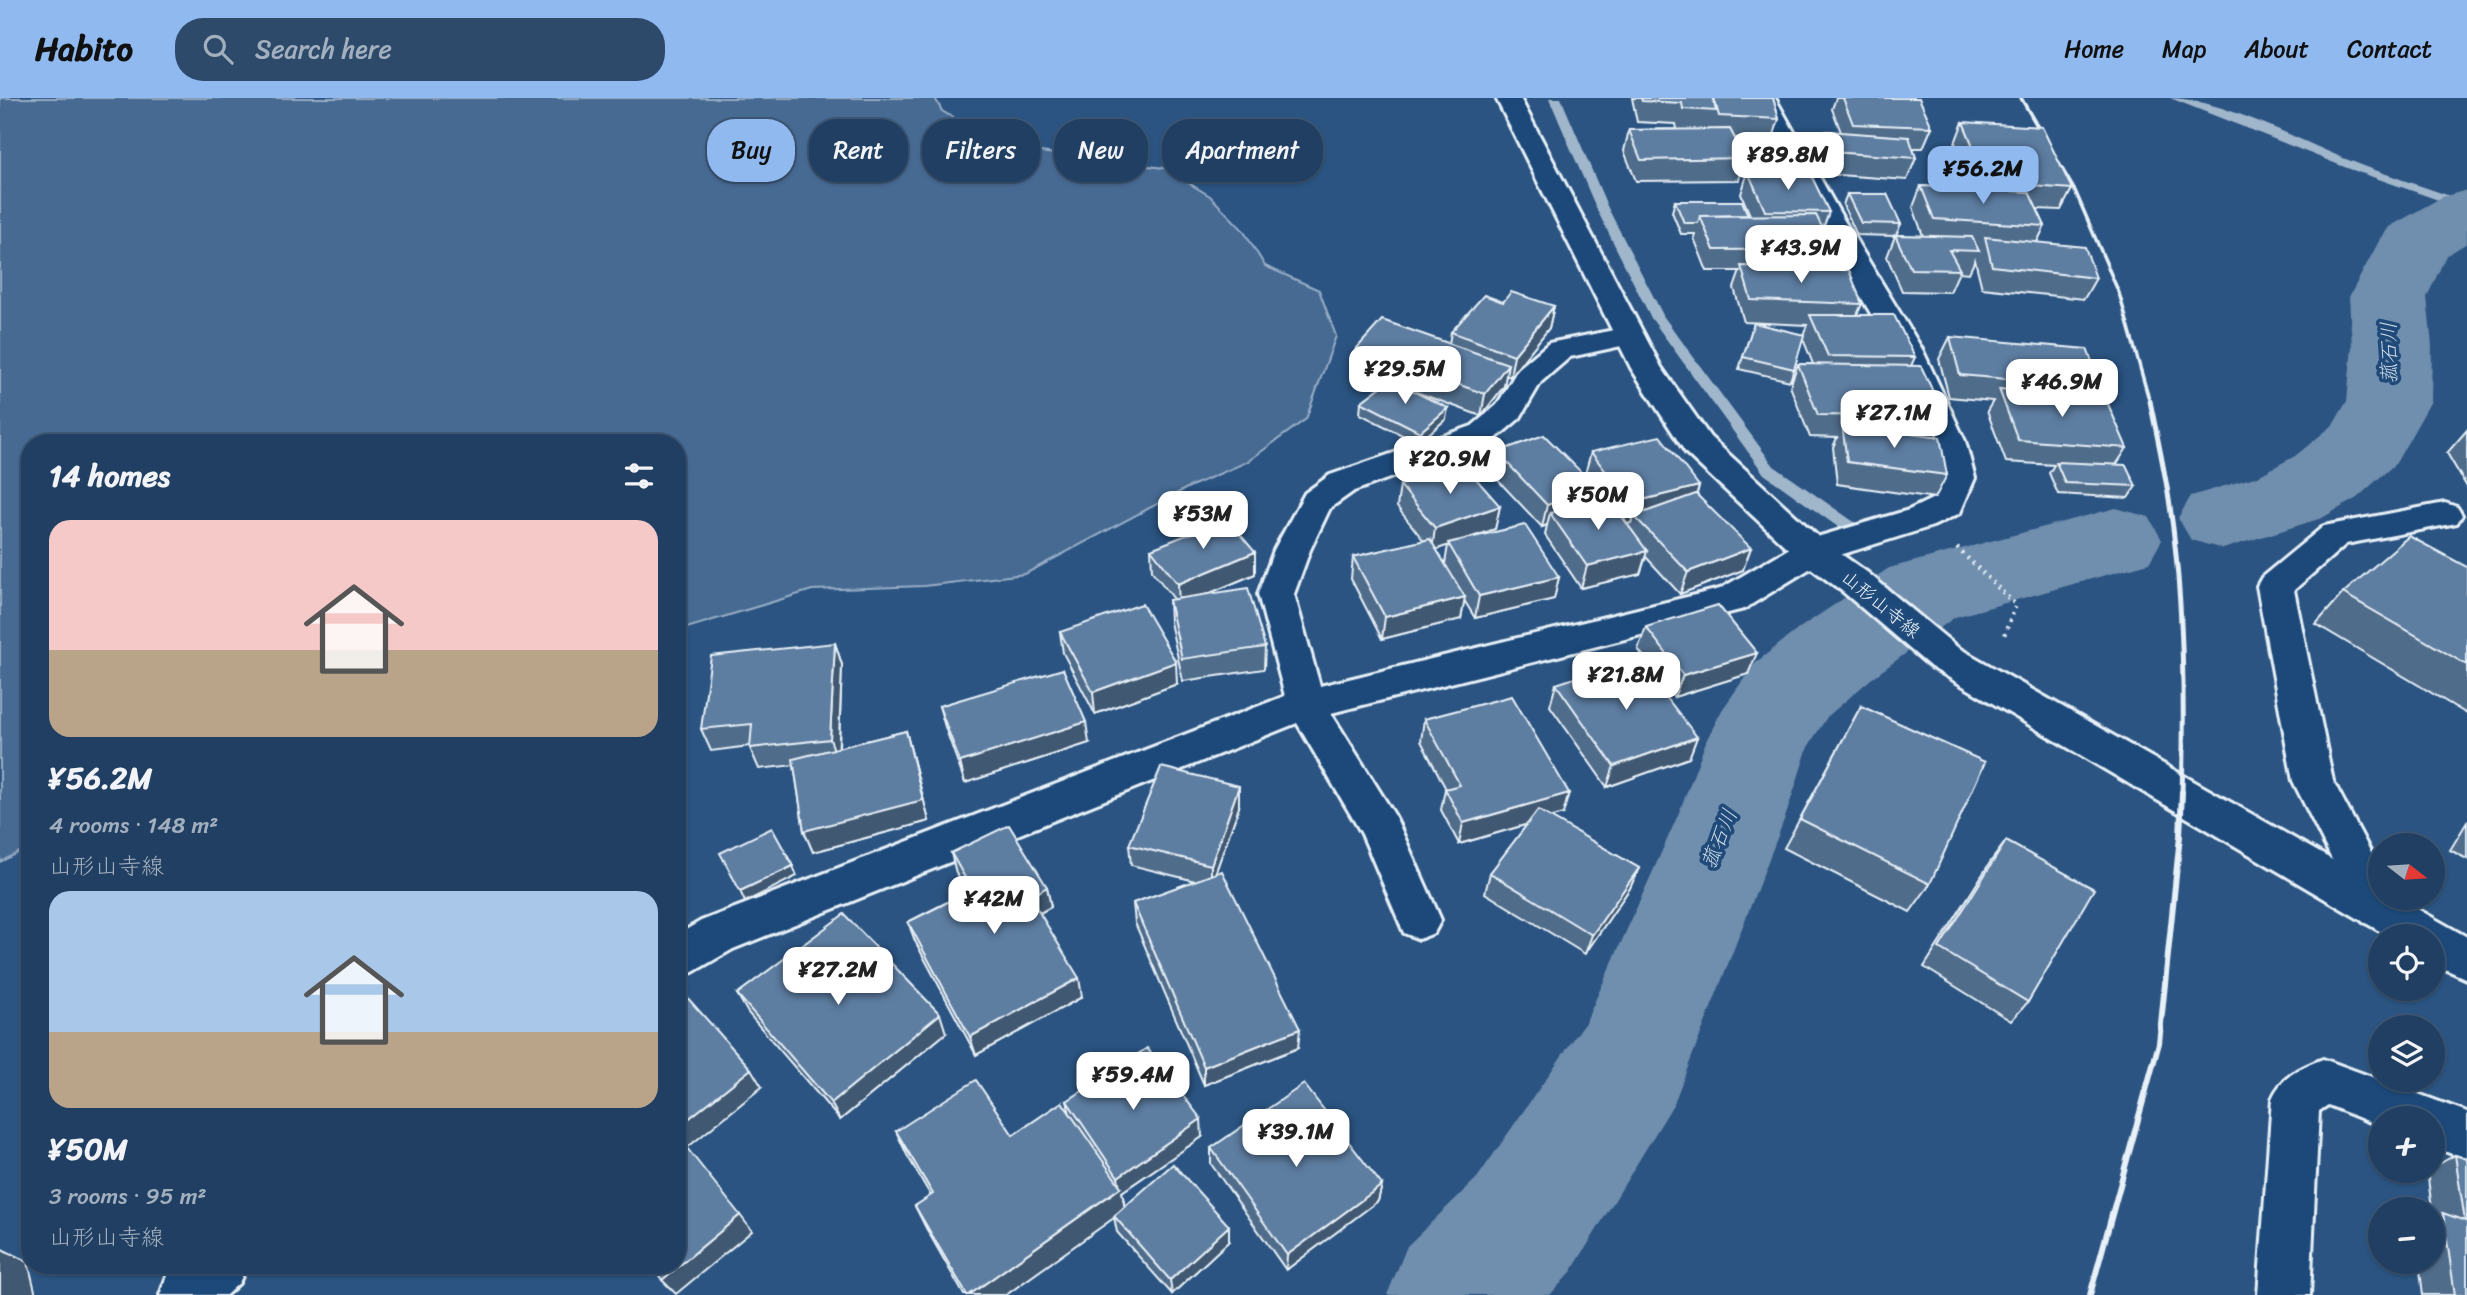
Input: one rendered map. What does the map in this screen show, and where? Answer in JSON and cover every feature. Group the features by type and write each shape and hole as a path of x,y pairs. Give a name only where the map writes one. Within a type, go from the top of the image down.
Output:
{"main road":[{"name":"山形山寺線","path":"1508,98 1646,368 1698,445 1812,551 1855,582 1944,656 2368,903"},
{"path":"686,953 718,935 1306,704 1731,600 1812,551 1921,518 1948,505 1958,478 1950,441 1908,351 1829,219 1763,98"},
{"path":"1419,920 1380,828 1306,704 1276,594 1292,550 1317,501 1342,483 1483,433 1509,411 1529,376 1560,350 1629,336"},
{"path":"2368,889 2313,781 2275,586 2336,534 2445,515"},
{"name":"山形山寺線","path":"2380,910 2405,924"},
{"path":"2445,947 2467,959"},
{"path":"2284,1295 2296,1099 2323,1081 2389,1106"},
{"path":"2445,1128 2467,1136"},
{"path":"186,1295 210,1274"}],"path":[{"path":"1954,545 2017,605 1998,649"}],"shaded area":[{"path":"0,98 935,98 942,111 956,119 922,119 922,182 1040,182 1040,152 1054,154 1054,182 1148,182 1148,166 1162,168 1162,182 1187,182 1210,196 1243,230 1265,266 1319,290 1336,336 1306,419 1247,462 1189,487 1025,574 924,586 812,590 686,628 686,434 21,434 21,852 0,862"}],"building":[{"path":"1641,98 1713,98 1716,111 1683,109 1682,103 1642,101"},
{"path":"1714,98 1773,98 1779,119 1719,116"},
{"path":"1843,98 1919,98 1932,127 1853,124"},
{"path":"1963,122 2042,127 2072,189 2001,184 1995,169 1982,168"},
{"path":"1730,129 1745,158 1641,160 1629,130"},
{"path":"1826,131 1909,137 1916,158 1831,152"},
{"path":"1747,138 1783,138 1795,165 1759,165"},
{"path":"1748,172 1810,173 1829,212 1765,211"},
{"path":"1921,186 2029,192 2045,226 1934,219"},
{"path":"1847,194 1887,194 1901,224 1861,223"},
{"path":"1675,201 1742,201 1748,215 1700,216 1698,223 1684,223"},
{"path":"1816,215 1833,249 1714,250 1700,216"},
{"path":"1895,235 1972,237 1979,251 1949,250 1960,270 1911,269"},
{"path":"1985,237 2085,247 2096,278 1992,266"},
{"path":"1741,266 1849,270 1862,304 1751,300"},
{"path":"1511,292 1554,306 1514,355 1451,332 1484,295 1503,302"},
{"path":"1810,315 1894,315 1915,357 1828,356"},
{"path":"1382,320 1508,364 1485,394 1357,348"},
{"path":"1754,323 1804,335 1794,369 1743,357"},
{"path":"1950,337 2087,349 2102,387 1960,375"},
{"path":"1798,364 1921,366 1945,417 1818,415"},
{"path":"1390,380 1448,408 1420,432 1361,402"},
{"path":"1999,389 2105,397 2127,448 2018,440"},
{"path":"1842,424 1940,437 1947,475 1847,462"},
{"path":"1544,435 1596,487 1547,505 1497,452"},
{"path":"1660,436 1699,486 1630,503 1591,452"},
{"path":"2056,462 2126,465 2136,486 2065,483"},
{"path":"1463,464 1500,506 1435,528 1400,485"},
{"path":"1696,494 1751,548 1688,572 1634,516"},
{"path":"1609,499 1647,551 1587,566 1550,513"},
{"path":"1227,519 1255,552 1178,584 1151,549"},
{"path":"1525,525 1559,577 1479,596 1448,543"},
{"path":"2409,536 2467,567 2467,665 2343,593"},
{"path":"1430,539 1465,597 1385,617 1353,557"},
{"path":"1248,588 1265,647 1182,659 1169,600"},
{"path":"1142,604 1176,662 1093,692 1060,632"},
{"path":"1718,605 1757,653 1683,675 1646,627"},
{"path":"835,643 830,739 750,748 752,724 701,729 711,656"},
{"path":"1636,658 1697,737 1614,766 1556,684"},
{"path":"1063,669 1086,722 960,762 939,706"},
{"path":"1512,696 1569,793 1463,823 1445,789 1460,785 1424,719"},
{"path":"1861,706 1985,762 1930,884 1800,819"},
{"path":"906,731 923,800 804,831 793,759"},
{"path":"1161,767 1239,786 1211,865 1129,845"},
{"path":"1538,810 1639,868 1592,935 1490,873"},
{"path":"1009,825 1047,887 1030,897 1079,978 970,1037 908,922 972,890 951,853"},
{"path":"772,828 793,866 740,891 720,853"},
{"path":"2006,841 2094,889 2028,1002 1939,948"},
{"path":"1222,871 1300,1029 1204,1067 1133,903"},
{"path":"844,914 940,1014 831,1103 737,994"},
{"path":"686,996 751,1069 686,1121"},
{"path":"1147,1048 1201,1119 1118,1177 1067,1101"},
{"path":"976,1080 1013,1135 1062,1102 1121,1187 967,1295 915,1206 933,1194 896,1131"},
{"path":"1304,1084 1382,1185 1287,1255 1211,1148"},
{"path":"686,1147 740,1215 686,1260"},
{"path":"2455,1155 2467,1159 2467,1295 2455,1295 2445,1214 2465,1221"},
{"path":"1173,1164 1229,1226 1170,1280 1114,1216"},
{"path":"658,1274 669,1274 662,1280"}],"waterway":[{"path":"1555,98 1602,208 1658,318 1769,470 1851,528"},
{"path":"2176,98 2234,117 2351,165 2467,206"},
{"name":"菰石川","path":"2223,518 2290,497 2326,477 2366,443 2389,401 2392,346 2388,297 2415,243 2467,212"},
{"name":"菰石川","path":"1456,1295 1524,1225 1630,1062 1732,815 1759,739 1791,690 1836,653 1923,592 2116,540"},
{"path":"1920,577 1937,589"}],"railway":[{"path":"2021,98 2076,193 2119,293 2150,403"},
{"path":"2150,401 2168,493 2181,614 2182,793"},
{"path":"2090,1295 2159,1043 2182,792"}]}
